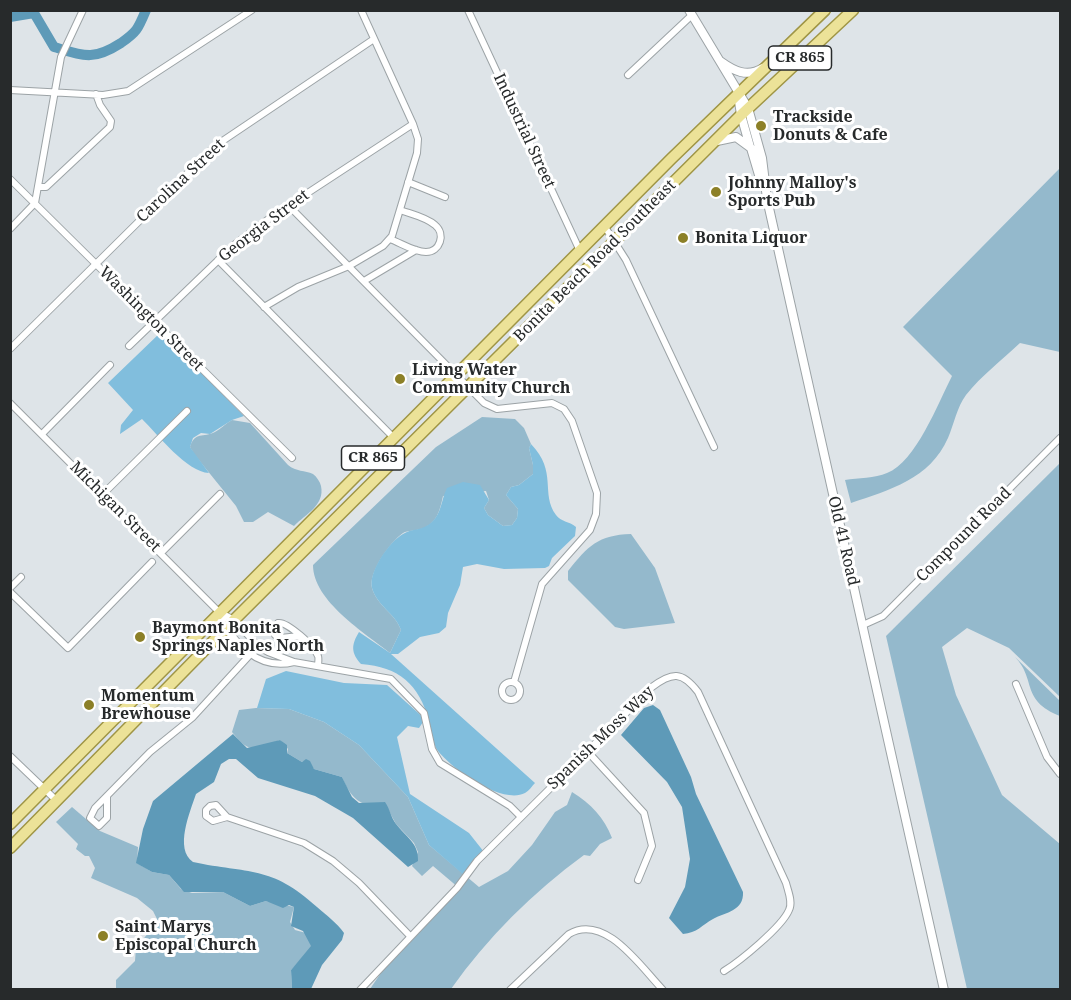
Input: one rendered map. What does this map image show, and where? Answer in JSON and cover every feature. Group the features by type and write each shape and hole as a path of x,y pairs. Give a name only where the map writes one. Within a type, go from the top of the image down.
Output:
{"main road":[{"name":"Bonita Beach Road Southeast","path":"10,824 393,437 825,10"},
{"name":"Bonita Beach Road Southeast","path":"10,848 230,624 744,112 853,10"}],"street":[{"path":"10,229 35,203 61,57 83,10"},
{"path":"10,90 119,94 138,86 252,10"},
{"path":"264,307 298,287 349,266 383,246 390,239 400,210 418,146 413,124 361,10"},
{"name":"Industrial Street","path":"468,10 581,251"},
{"path":"628,75 690,13"},
{"name":"Old 41 Road","path":"690,13 738,95 762,158 767,199"},
{"name":"Carolina Street","path":"10,349 215,146 374,39"},
{"path":"718,59 730,68 747,73 760,70 773,61"},
{"path":"38,187 46,188 110,127 111,121 100,105 96,94"},
{"name":"Old 41 Road","path":"744,112 750,148 767,199 944,990"},
{"name":"Georgia Street","path":"129,346 218,260 253,230 413,124"},
{"path":"714,142 736,137 750,148"},
{"name":"Washington Street","path":"10,179 292,458"},
{"path":"408,182 445,197"},
{"path":"289,206 484,403 497,410 552,403 564,409 572,421 597,493 596,514 590,530 542,584 514,682"},
{"path":"390,239 416,250 428,252 437,247 441,237 434,224 400,210"},
{"path":"605,227 631,269 714,447"},
{"path":"364,281 416,250"},
{"path":"218,260 393,437"},
{"path":"42,434 110,365"},
{"name":"Michigan Street","path":"10,403 219,612"},
{"path":"102,495 186,411"},
{"name":"Compound Road","path":"863,625 882,616 1060,438"},
{"path":"161,553 220,494"},
{"path":"10,592 68,648 152,562"},
{"path":"10,588 21,577"},
{"path":"219,612 250,654 268,664 294,662 391,679 424,713 432,749 440,763 510,806 520,817"},
{"path":"219,612 230,624 258,646 294,662"},
{"path":"300,636 318,655 318,666"},
{"path":"106,796 150,752 192,718 258,646"},
{"name":"Spanish Moss Way","path":"360,990 520,817 652,687 668,676 680,676 691,682 698,692 786,883 790,897 791,909 783,919 741,960 724,971"},
{"path":"1016,684 1047,758 1060,774"},
{"path":"588,752 644,813 652,846 638,880"},
{"path":"10,756 57,801"},
{"path":"227,817 304,843 333,861 359,883 410,936"},
{"path":"510,990 578,928 598,930 609,936 663,990"}],"shaded area":[{"path":"1060,168 1060,352 1020,343 985,374 966,395 948,438 931,464 894,488 851,503 845,480 882,475 898,467 917,445 952,376 903,327"},
{"path":"161,332 244,416 232,420 210,434 201,433 193,438 190,447 209,473 200,471 182,460 142,419 120,434 121,425 133,410 108,383"},
{"path":"482,417 515,419 524,428 531,444 529,448 533,474 519,485 511,487 506,495 518,509 517,518 512,525 503,526 488,515 484,508 489,500 486,491 443,496 439,511 431,524 421,529 407,531 392,543 381,558 373,574 372,582 374,594 395,619 401,630 390,653 342,615 331,603 315,578 313,565 436,447"},
{"path":"232,420 250,423 288,465 313,474 319,481 320,499 294,526 268,512 253,522 244,522 236,506 194,454 190,447 194,439 215,432"},
{"path":"531,444 539,454 547,473 551,507 558,517 576,527 575,536 545,568 504,569 477,564 463,567 460,585 448,613 446,627 439,633 420,637 398,654 391,654 535,783 526,792 515,795 491,790 454,767 436,748 425,708 413,687 397,674 386,669 361,664 353,649 359,632 390,653 401,630 395,619 378,600 372,588 376,566 397,538 432,522 440,510 447,488 463,482 480,485 489,500 484,508 488,515 503,526 512,525 517,518 518,509 506,495 511,487 519,485 533,474 529,448"},
{"path":"1060,463 1060,697 1009,648 967,628 942,647 956,695 1002,795 1060,844 1060,989 967,989 886,636"},
{"path":"631,534 655,568 675,623 624,629 615,627 568,580 568,571 588,549 610,537"},
{"path":"1015,657 1060,701 1060,716 1039,703 1022,665"},
{"path":"286,671 344,683 387,685 425,719 419,728 408,726 397,737 410,794 469,833 484,852 465,876 429,845 408,797 359,745 324,722 289,709 257,708 266,679"},
{"path":"653,705 660,710 691,777 696,794 743,892 741,903 737,907 696,930 683,934 669,918 685,887 690,859 682,807 667,782 621,735 644,708"},
{"path":"289,709 324,722 359,745 408,797 429,845 479,887 508,871 532,845 555,812 567,805 572,792 596,812 612,838 600,844 590,856 584,855 529,900 480,951 451,989 370,989 387,964 459,888 433,866 422,876 412,866 418,852 414,843 396,824 384,802 369,805 357,800 342,777 314,769 307,760 302,762 287,753 288,749 280,740 257,748 243,744 232,732 239,710"},
{"path":"233,734 247,748 280,740 287,745 287,753 302,762 306,759 310,761 314,769 342,777 352,797 359,803 385,802 394,822 411,841 418,855 418,861 408,867 353,818 315,796 258,778 236,759 229,759 221,764 214,782 196,794 187,820 184,840 187,856 193,862 272,877 301,894 335,922 344,933 342,940 322,965 311,989 292,989 291,970 311,946 303,931 291,926 294,907 289,905 283,908 266,901 250,906 223,892 184,892 169,875 152,872 136,863 143,829 153,801"},
{"path":"72,807 100,831 138,847 137,863 152,872 169,875 181,889 192,893 223,892 250,906 266,901 294,907 290,922 295,930 306,933 312,947 291,970 292,989 116,989 116,980 135,961 136,948 158,921 153,911 137,898 91,878 95,868 89,856 85,856 76,849 78,844 56,822"}],"waterway":[{"path":"10,17 34,13 54,47 73,53 95,55 111,49 134,33 146,10"}],"place":[{"name":"Trackside Donuts & Cafe","path":"761,126"},
{"name":"Johnny Malloy's Sports Pub","path":"716,192"},
{"name":"Bonita Liquor","path":"683,238"},
{"name":"Living Water Community Church","path":"400,379"},
{"name":"Baymont Bonita Springs Naples North","path":"140,637"},
{"name":"Momentum Brewhouse","path":"89,705"},
{"name":"Saint Marys Episcopal Church","path":"103,936"}]}
